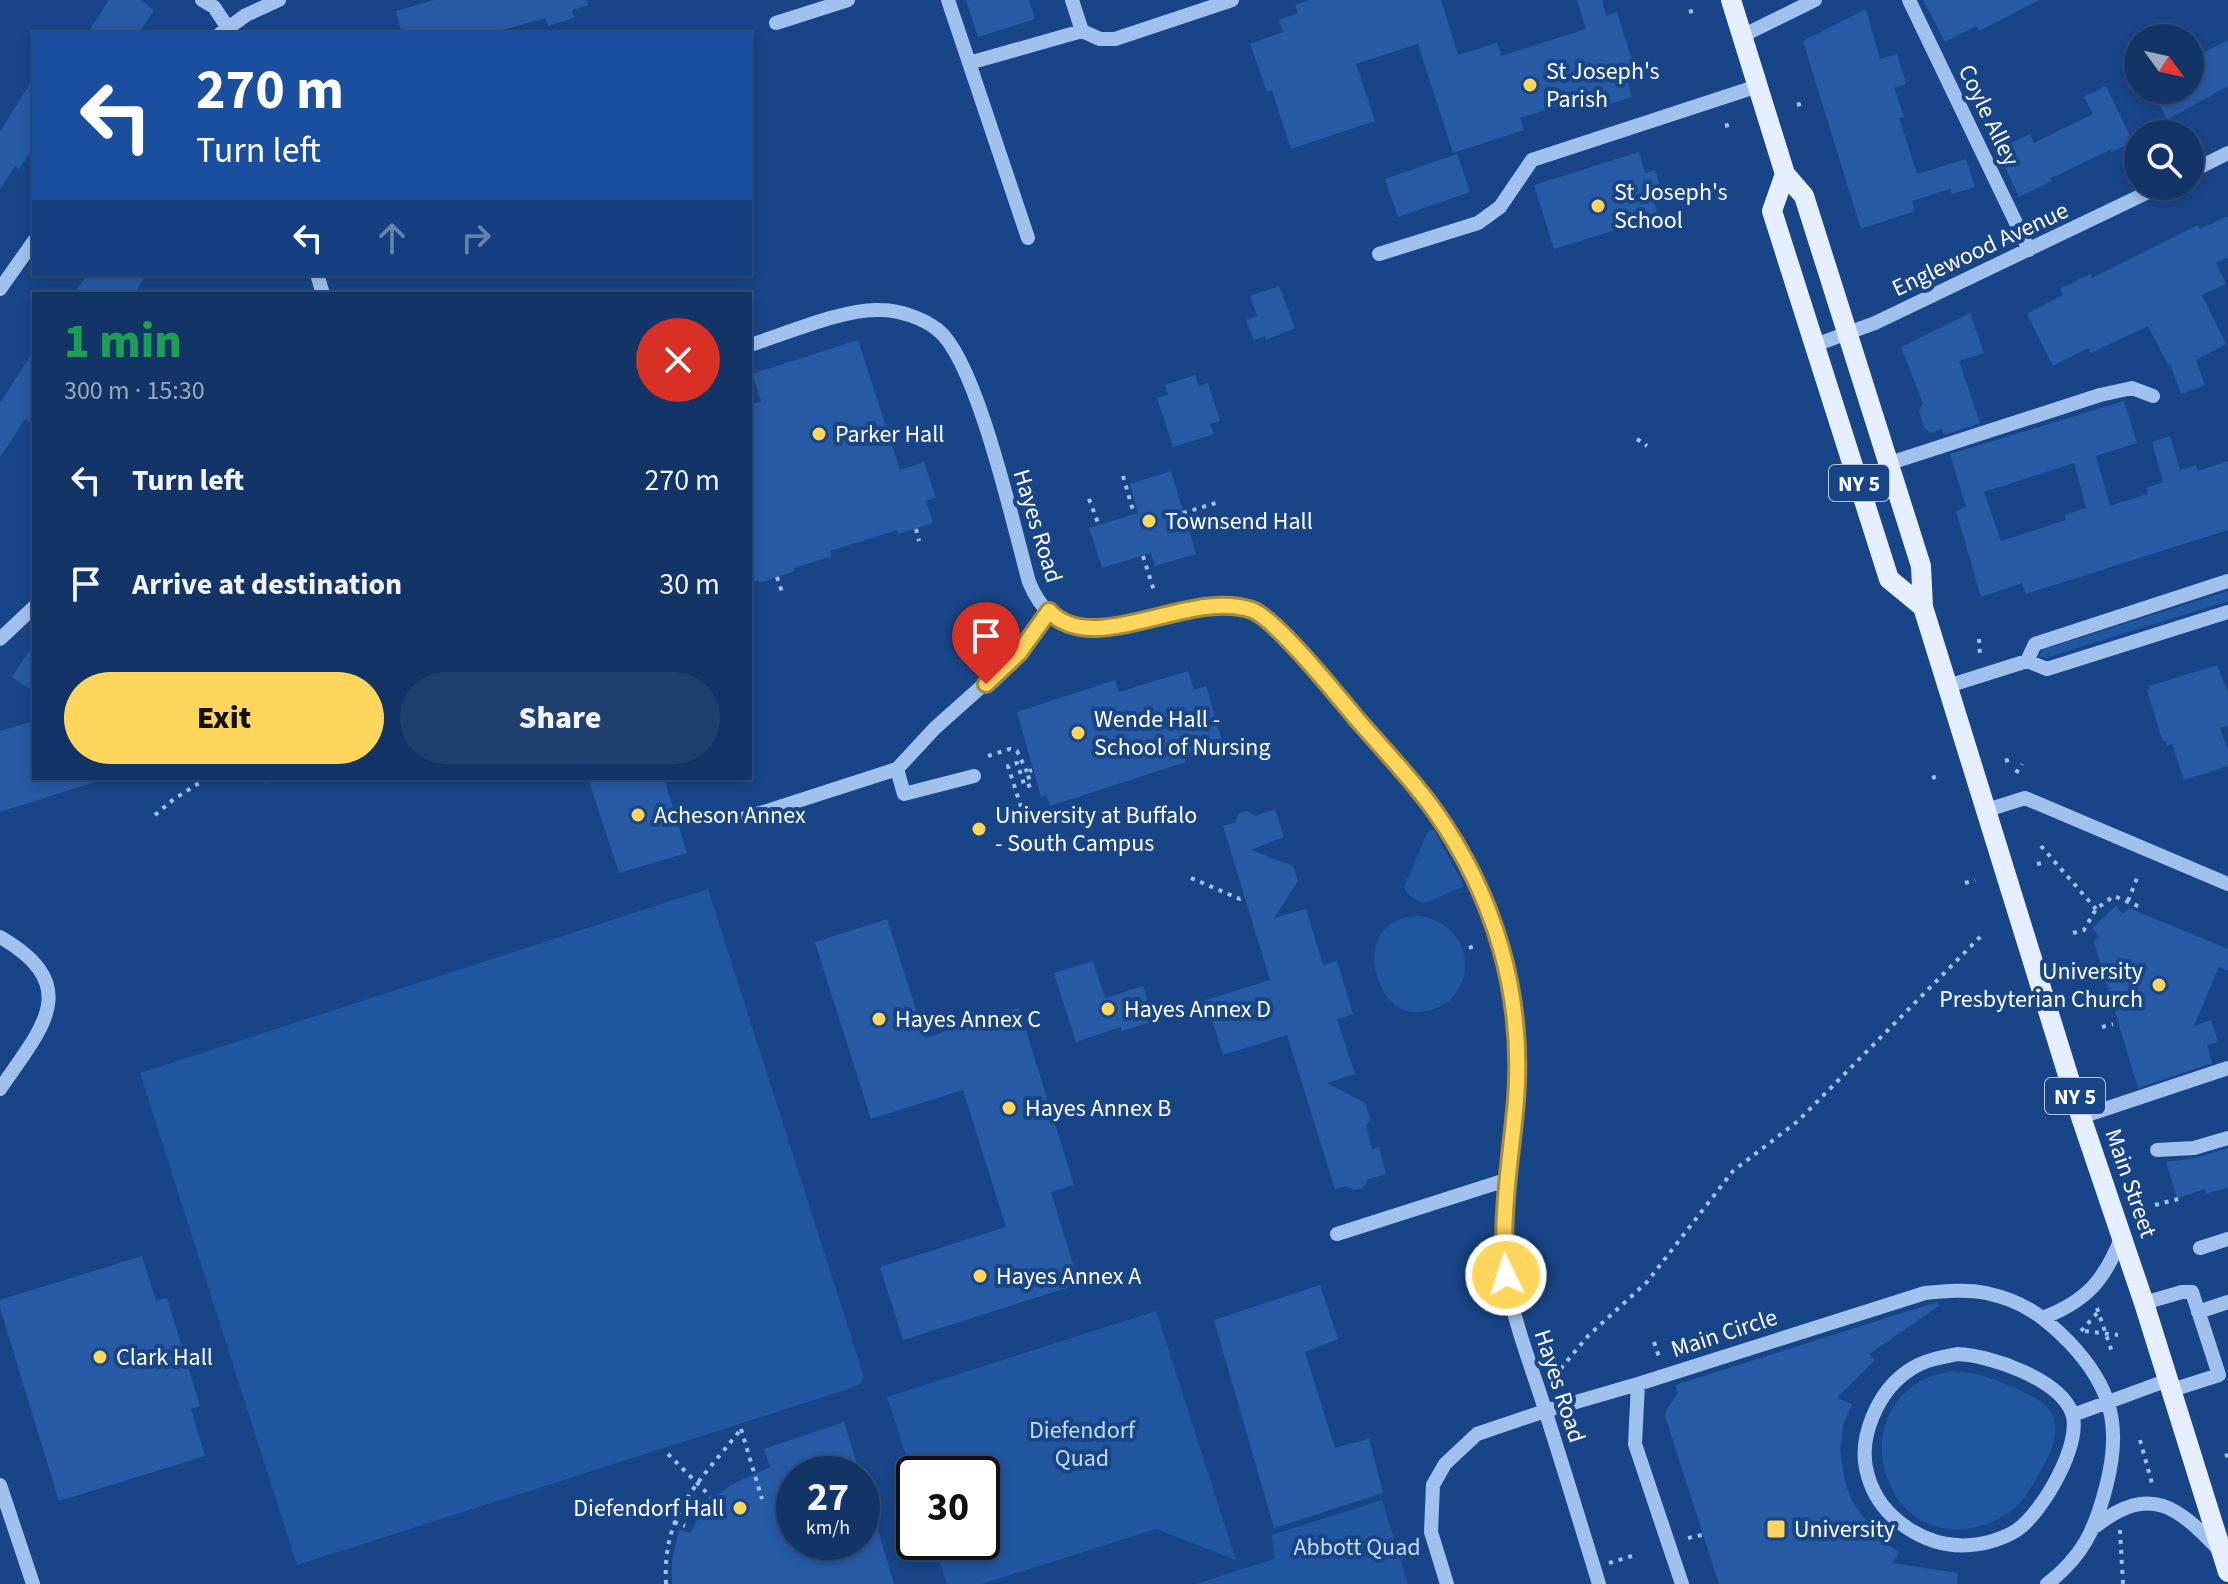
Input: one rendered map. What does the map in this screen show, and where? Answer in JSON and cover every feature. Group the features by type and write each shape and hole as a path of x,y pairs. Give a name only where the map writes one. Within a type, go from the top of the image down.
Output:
{"main road":[{"name":"NY 5","path":"1731,0 1785,174 1804,196 1890,463 1921,566 1923,607 1987,810"},
{"name":"NY 5","path":"1785,174 1772,211 1889,579 1923,607"},
{"name":"Main Street","path":"1987,810 2081,1117 2144,1303 2228,1572"}],"street":[{"path":"202,0 214,7 227,32 246,15 279,0"},
{"path":"776,23 848,0"},
{"path":"948,0 1028,238"},
{"path":"1072,0 1082,31"},
{"path":"969,63 1082,31 1100,39 1115,39 1232,0"},
{"path":"1742,36 1815,0"},
{"name":"Coyle Alley","path":"1909,0 2029,250"},
{"path":"1379,254 1478,223 1500,207 1532,160 1758,86"},
{"path":"2204,165 2228,153"},
{"name":"Englewood Avenue","path":"1815,345 1847,334 2132,200"},
{"path":"0,289 32,244"},
{"name":"Hayes Road","path":"752,344 851,313 880,310 903,314 938,330 956,353 971,387 990,441 1029,582 1036,598 1049,611 1064,623 1089,630 1212,605 1239,607 1258,613 1275,626 1433,808 1464,857 1488,905 1510,987 1517,1057 1516,1100 1506,1180 1503,1247 1506,1275 1521,1341 1599,1584"},
{"path":"1890,463 2100,395 2132,388 2153,396"},
{"path":"2027,661 2035,644 2228,581"},
{"path":"0,639 32,609"},
{"path":"745,818 897,769 935,728 1019,653 1049,611"},
{"path":"1948,686 2027,661 2047,669 2228,612"},
{"path":"897,769 904,794 974,776"},
{"path":"1987,810 2025,798 2228,884"},
{"path":"0,937 31,957 42,971 48,999 42,1027 0,1089"},
{"path":"2081,1117 2228,1068"},
{"path":"2157,1150 2194,1148 2228,1138"},
{"path":"1337,1234 1506,1180"},
{"path":"2045,1317 2071,1307 2093,1288 2113,1260 2122,1235"},
{"path":"2200,1248 2228,1239"},
{"name":"Main Circle","path":"1447,1584 1431,1532 1433,1485 1445,1464 1477,1434 1925,1293 1975,1291 2020,1304 2045,1317 2089,1363 2100,1379 2108,1402 2114,1439 2110,1473 2096,1526 2078,1553 2047,1584"},
{"path":"2073,1415 2108,1402 2223,1373 2192,1292 2144,1303"},
{"path":"2198,1312 2228,1302"},
{"path":"1968,1354 2001,1363 2053,1389 2066,1401 2073,1415 2074,1432 2070,1448 2047,1493 2027,1521 2000,1538 1972,1545 1956,1545 1920,1536 1889,1512 1868,1476 1868,1433 1881,1401 1902,1375 1933,1359 1968,1354"},
{"path":"1638,1384 1635,1444 1682,1584"},
{"path":"0,1485 5,1515 33,1584"},
{"path":"2096,1526 2131,1504 2160,1504 2198,1528 2221,1552"}],"path":[{"path":"1689,12 1698,9"},
{"path":"1797,105 1806,102"},
{"path":"1725,126 1734,123"},
{"path":"1637,439 1647,446"},
{"path":"1123,476 1134,514"},
{"path":"1089,499 1098,523"},
{"path":"1183,513 1219,502"},
{"path":"916,529 919,541"},
{"path":"1143,556 1155,594"},
{"path":"777,577 783,595"},
{"path":"1979,639 1980,656"},
{"path":"988,756 1010,749 1017,751 1029,771 1031,785 1025,787 1017,763 1008,766 1022,810 1006,815"},
{"path":"2005,761 2014,758"},
{"path":"2016,773 2022,764"},
{"path":"1932,778 1941,775"},
{"path":"155,815 204,780"},
{"path":"266,780 268,786"},
{"path":"2041,846 2096,909"},
{"path":"2037,864 2047,862"},
{"path":"1191,878 1240,899 1245,897"},
{"path":"2127,902 2137,878"},
{"path":"1965,883 1975,880"},
{"path":"2073,933 2084,930 2096,909 2114,896 2140,907"},
{"path":"1559,1373 1588,1336 1647,1282 1733,1171 1798,1121 1982,935"},
{"path":"1469,948 1477,945"},
{"path":"2102,1027 2113,1024"},
{"path":"2155,1205 2182,1198"},
{"path":"2113,1355 2107,1335 2098,1312 2083,1330 2107,1335 2118,1335"},
{"path":"1654,1342 1660,1363"},
{"path":"666,1584 665,1555 674,1522 696,1482 741,1429 762,1499"},
{"path":"2140,1440 2154,1489"},
{"path":"668,1454 713,1499"},
{"path":"674,1522 685,1526"},
{"path":"2120,1527 2123,1584"},
{"path":"1688,1538 1702,1535"},
{"path":"1607,1564 1632,1556"}],"green space":[{"path":"2228,591 2228,601 2045,658 2039,656 2042,650"},
{"path":"1434,830 1464,886 1426,903 1413,898 1404,887 1428,831"},
{"path":"708,889 864,1377 860,1384 297,1565 140,1073"},
{"path":"1417,916 1438,922 1453,934 1462,949 1465,966 1462,983 1452,998 1436,1008 1414,1012 1400,1008 1388,997 1379,982 1375,948 1382,933 1396,921"},
{"name":"Diefendorf Quad","path":"1156,1311 1236,1560 1156,1529 982,1584 947,1584 940,1560 1000,1560 1000,1456 906,1456 887,1397"},
{"path":"1953,1371 1986,1377 2034,1397 2048,1408 2055,1427 2052,1448 2027,1494 2016,1506 2003,1516 1980,1526 1947,1529 1920,1519 1899,1500 1886,1476 1882,1448 1887,1420 1902,1395 1929,1377"},
{"name":"Abbott Quad","path":"1382,1500 1408,1584 1196,1584 1274,1559 1272,1535"}],"building":[{"path":"109,0 140,0 154,10 139,32 88,32"},
{"path":"434,0 587,0 588,5 572,10 574,18 548,26 545,18 499,32 401,32 396,11"},
{"path":"966,0 1029,0 1035,19 978,37"},
{"path":"1309,0 1441,0 1458,55 1497,43 1501,56 1586,29 1577,0 1602,0 1606,16 1617,12 1637,76 1627,79 1632,97 1610,104 1606,90 1520,118 1524,130 1453,153 1418,44 1356,64 1375,121 1291,149 1272,90 1267,92 1250,44 1283,32 1279,20 1298,13 1295,5"},
{"path":"1923,0 2039,0 1979,31 1976,26 1945,42"},
{"path":"1866,9 1880,59 1897,54 1906,84 1894,88 1904,117 1899,118 1917,174 1966,159 1975,187 1952,194 1950,189 1912,201 1915,211 1861,229 1803,41"},
{"path":"2228,40 2228,86 2204,99 2204,53"},
{"path":"32,80 32,150 19,169 15,166 0,189 0,132"},
{"path":"2106,86 2124,123 2124,146 2051,178 2052,181 2019,197 1997,150 2030,134 2034,143 2093,114 2084,97"},
{"path":"2159,104 2196,104 2167,120"},
{"name":"St Joseph's School","path":"1639,152 1645,173 1655,170 1662,191 1652,195 1659,217 1554,249 1534,185"},
{"path":"1457,154 1470,192 1398,217 1385,179"},
{"path":"2228,216 2228,257 2216,263 2226,284 2202,295 2226,344 2196,360 2205,385 2181,394 2170,364 2148,326 2091,353 2088,348 2053,366 2027,314 2063,295 2060,289 2090,274 2092,278 2198,225 2200,229"},
{"path":"86,276 146,276 135,292 75,292"},
{"path":"1279,286 1295,328 1266,340 1265,336 1254,340 1246,320 1257,316 1250,296"},
{"path":"1970,313 1984,353 1959,361 1980,423 1944,435 1942,429 1931,433 1924,428 1919,411 1923,403 1901,347"},
{"name":"Parker Hall","path":"858,340 900,470 924,462 936,498 926,501 933,523 898,534 897,530 830,551 832,556 794,568 795,571 759,583 759,580 752,582 752,404 761,401 752,374"},
{"path":"32,353 32,424 25,419 0,457 0,403"},
{"path":"1195,375 1199,386 1208,383 1220,421 1210,424 1214,434 1173,447 1157,398 1168,395 1165,385"},
{"path":"2124,401 2137,443 2096,456 2110,506 2148,494 2146,488 2163,482 2152,442 2170,436 2180,470 2196,465 2198,471 2228,461 2228,530 2026,594 2022,583 1981,597 1956,511 1966,507 1950,454","holes":["2074,463 2086,508 2065,515 2066,520 2001,541 1984,492"]},
{"name":"Townsend Hall","path":"1171,471 1196,554 1155,566 1151,553 1102,568 1089,528 1138,513 1130,484"},
{"path":"32,647 32,691 12,677"},
{"path":"2217,665 2228,692 2228,726 2220,728 2228,750 2228,766 2184,780 2172,744 2167,746 2166,741 2163,742 2147,690 2149,686"},
{"name":"Wende Hall - School of Nursing","path":"1188,671 1194,690 1206,686 1223,743 1184,755 1186,762 1050,806 1046,795 1041,797 1017,712 1115,680 1119,692"},
{"path":"32,722 32,780 95,782 0,812 0,731"},
{"name":"Acheson Annex","path":"589,780 665,780 687,853 619,873"},
{"path":"1275,809 1284,837 1251,850 1293,866 1298,881 1274,918 1306,909 1323,965 1337,961 1353,1014 1337,1019 1355,1074 1327,1083 1365,1103 1370,1118 1366,1126 1372,1149 1379,1147 1386,1174 1368,1179 1363,1188 1354,1190 1346,1186 1335,1189 1287,1035 1223,1055 1206,1000 1270,980 1223,826 1235,823 1239,813 1247,811 1255,816"},
{"name":"University Presbyterian Church","path":"2116,906 2123,914 2129,908 2228,949 2228,971 2219,967 2194,1026 2211,1020 2218,1042 2207,1045 2212,1063 2138,1088 2094,942 2099,936 2092,928"},
{"path":"887,919 925,1038 1019,1008 1074,1185 1051,1192 1079,1284 903,1340 880,1267 1006,1227 963,1090 871,1119 815,942"},
{"name":"Hayes Annex D","path":"1093,961 1105,998 1143,986 1154,1021 1122,1031 1121,1027 1076,1042 1054,973"},
{"path":"2228,1148 2228,1187 2206,1194 2205,1189 2177,1198 2166,1162 2196,1158"},
{"name":"Clark Hall","path":"142,1256 156,1301 167,1298 200,1406 191,1409 205,1456 59,1501 0,1300"},
{"path":"1320,1285 1338,1339 1305,1352 1335,1448 1369,1439 1383,1493 1274,1528 1214,1320"},
{"path":"1937,1302 1939,1306 1869,1354 1875,1360 1837,1398 1852,1404 1843,1426 1840,1450 1845,1482 1852,1501 1877,1536 1899,1553 1892,1563 1958,1573 1957,1584 1719,1584 1665,1416 1678,1393 1675,1385"},
{"name":"Diefendorf Hall","path":"844,1422 854,1456 776,1456 776,1560 880,1560 880,1538 894,1584 672,1584 672,1560 679,1530 691,1533 699,1516 713,1499 731,1485 770,1467 764,1449"}],"place":[{"name":"St Joseph's Parish","path":"1530,85"},
{"name":"St Joseph's School","path":"1598,206"},
{"name":"Parker Hall","path":"819,434"},
{"name":"Townsend Hall","path":"1149,521"},
{"name":"Wende Hall - School of Nursing","path":"1078,733"},
{"name":"Acheson Annex","path":"638,815"},
{"name":"University at Buffalo - South Campus","path":"979,829"},
{"name":"University Presbyterian Church","path":"2159,985"},
{"name":"Hayes Annex D","path":"1108,1009"},
{"name":"Hayes Annex C","path":"879,1019"},
{"name":"Hayes Annex B","path":"1009,1108"},
{"name":"Hayes Annex A","path":"980,1276"},
{"name":"Clark Hall","path":"100,1357"},
{"name":"Diefendorf Hall","path":"740,1508"},
{"name":"University","path":"1776,1529"}],"route":[{"path":"986,684 1019,653 1049,611 1064,623 1089,630 1223,604 1252,610 1275,626 1346,706 1433,808 1451,835 1488,905 1498,938 1510,987 1517,1057 1516,1100 1506,1180 1503,1247 1506,1275"}]}
